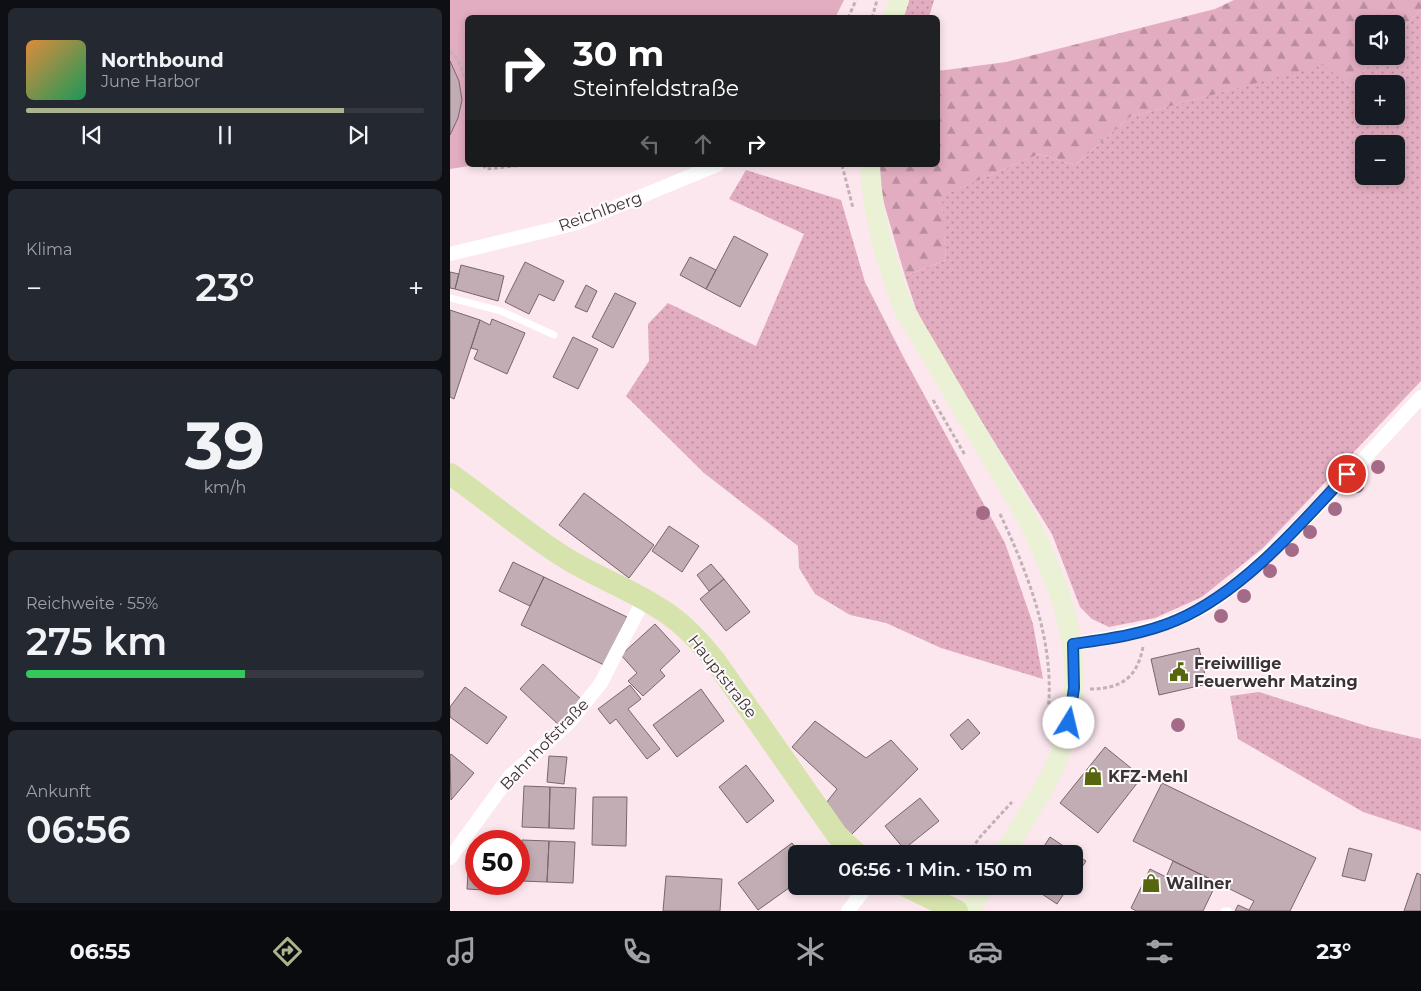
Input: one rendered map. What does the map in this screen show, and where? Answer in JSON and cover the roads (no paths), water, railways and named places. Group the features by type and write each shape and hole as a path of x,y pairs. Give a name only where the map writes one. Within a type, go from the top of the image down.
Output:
{"main road":[{"path":"894,15 898,0"},
{"path":"870,167 873,203 882,243 892,278 905,311 1035,535 1054,579 1073,644 1074,688 1072,712 1059,758 1048,781 1009,845"},
{"name":"Hauptstraße","path":"450,474 535,539 601,578 668,613 700,643 735,689 823,816 837,835 848,845"},
{"path":"924,895 957,911"},
{"path":"970,911 979,895"}],"street":[{"name":"Reichlberg","path":"450,254 574,224 712,167"},
{"path":"1073,644 1118,637 1176,621 1202,608 1243,578 1306,518 1421,397"},
{"name":"Bahnhofstraße","path":"450,858 510,776 569,722 601,684 644,599"},
{"path":"848,911 860,895"}],"lane":[{"path":"450,298 501,311 554,335"}],"place":[{"name":"Freiwillige Feuerwehr Matzing","path":"1179,672"},
{"name":"KFZ-Mehl","path":"1093,776"},
{"name":"Wallner","path":"1151,883"}]}
